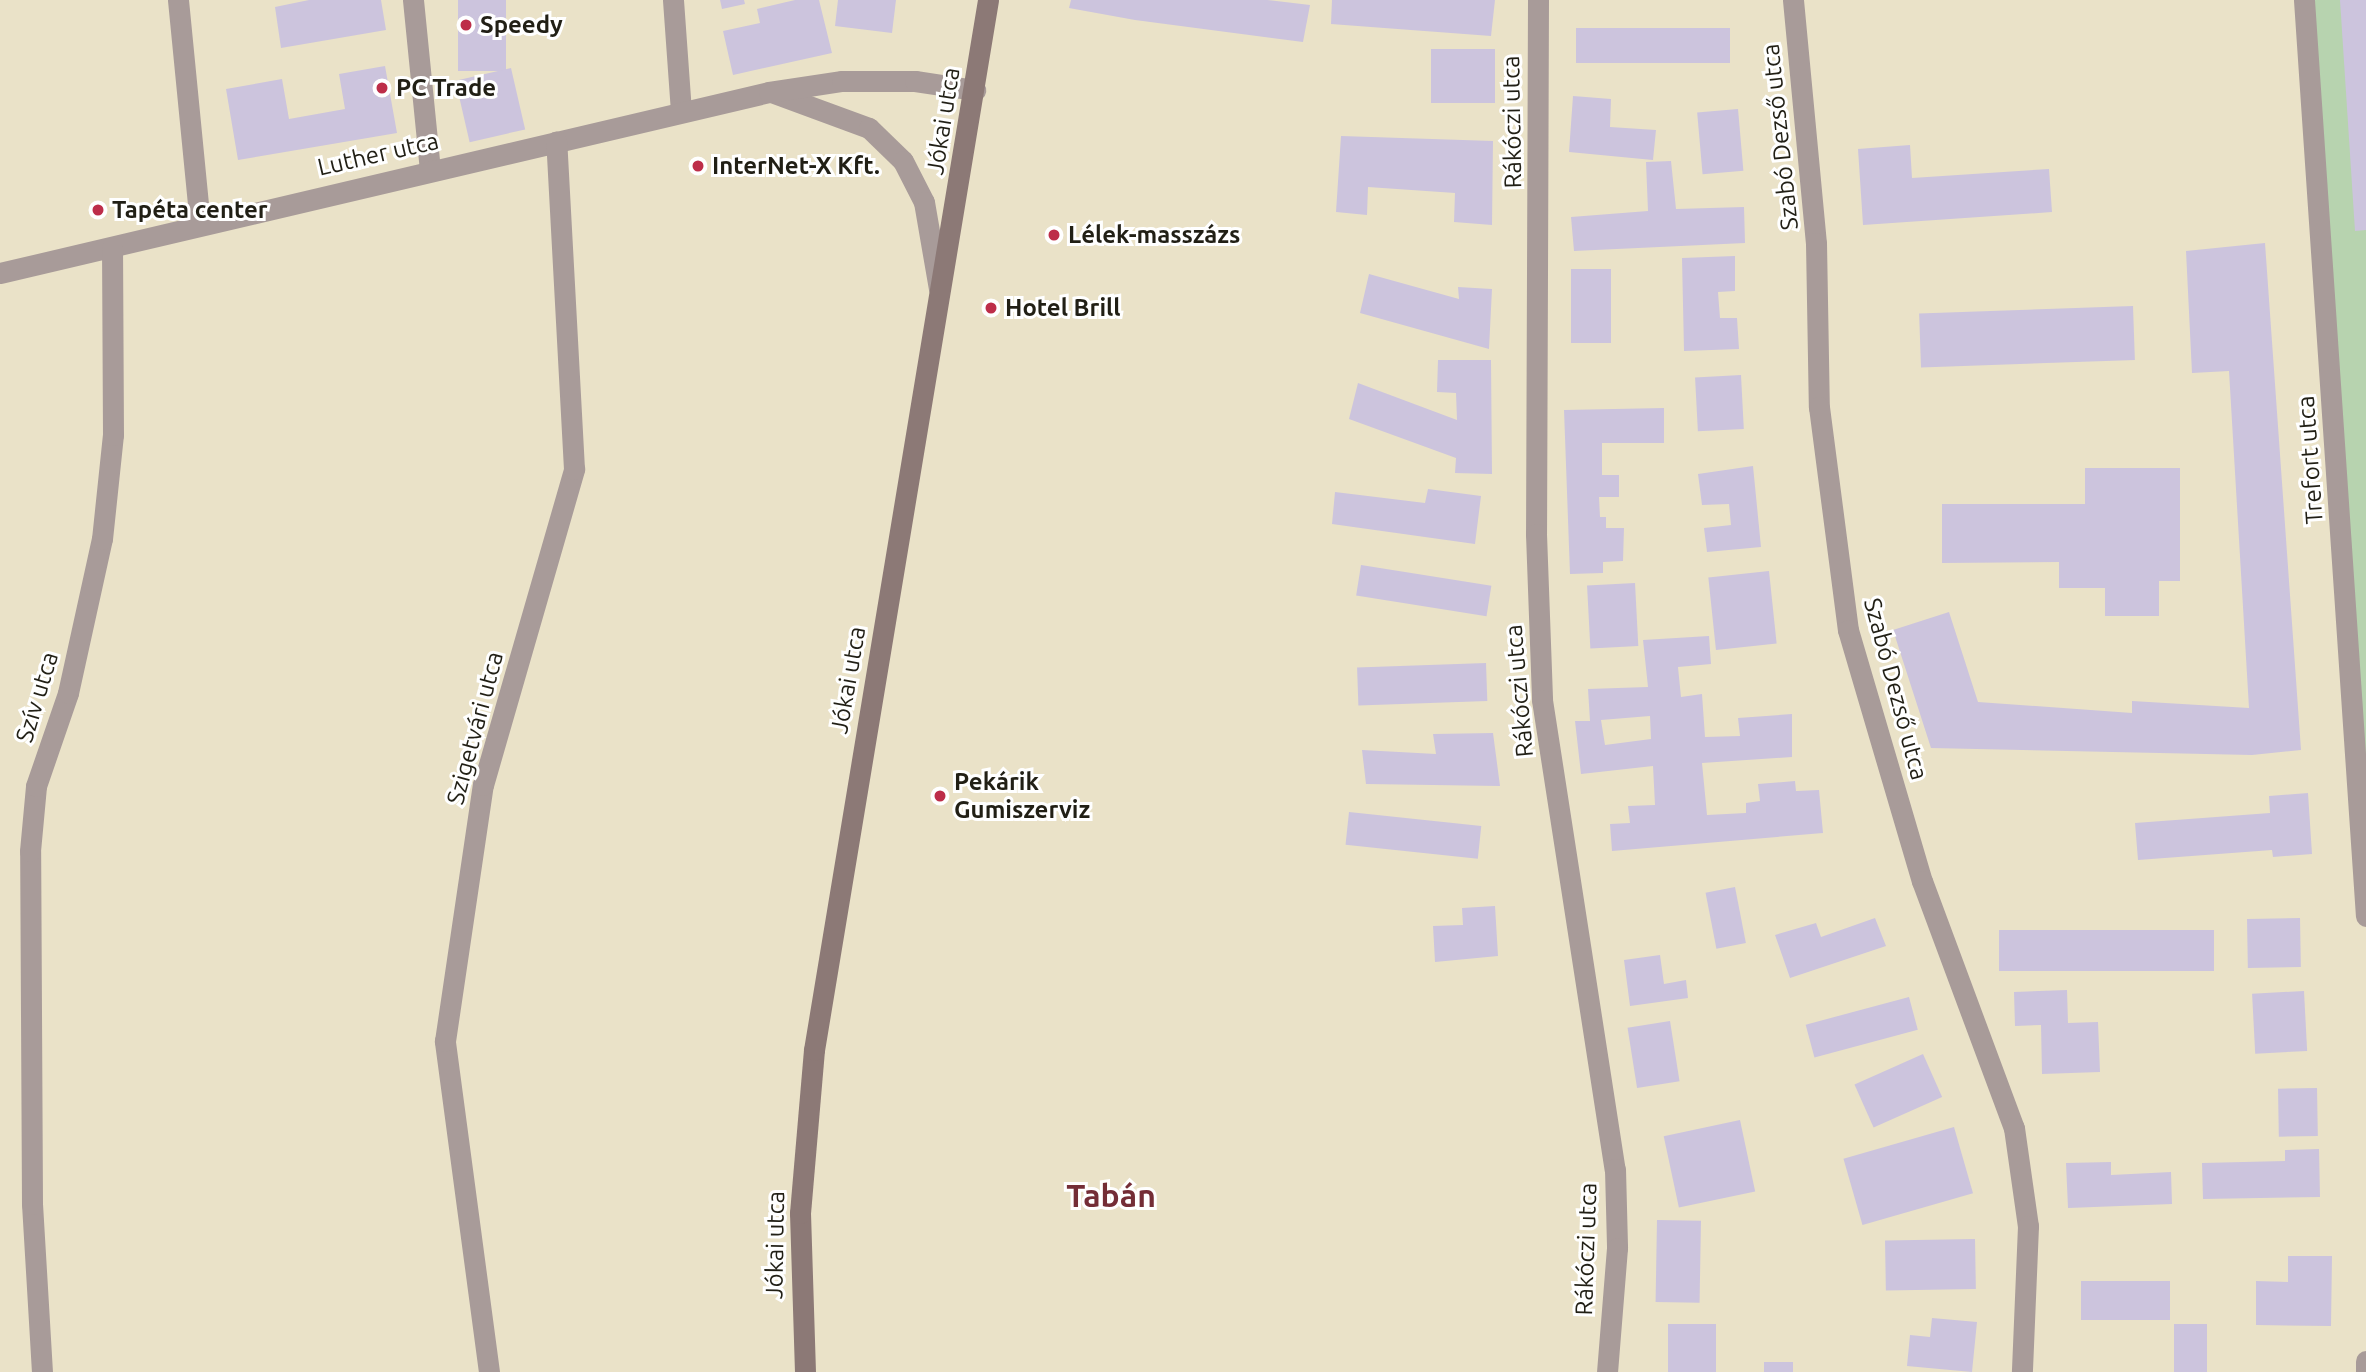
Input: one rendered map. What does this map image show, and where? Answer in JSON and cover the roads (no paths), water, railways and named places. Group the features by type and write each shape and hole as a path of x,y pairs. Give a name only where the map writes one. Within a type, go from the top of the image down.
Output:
{"main road":[{"name":"Jókai utca","path":"805,1372 800,1213 814,1049 988,0"}],"street":[{"path":"178,0 200,223"},
{"path":"413,0 430,169"},
{"path":"673,0 681,111"},
{"name":"Rákóczi utca","path":"1538,0 1536,534 1542,700 1615,1169 1616,1248 1607,1372"},
{"name":"Szabó Dezső utca","path":"1793,0 1816,243 1819,407 1848,630 1922,881 2014,1128 2028,1226 2022,1372"},
{"name":"Trefort utca","path":"2304,0 2366,916"},
{"name":"Luther utca","path":"0,273 112,248 200,223 769,92 842,81 915,82 975,90"},
{"path":"769,92 869,128 903,161 924,202 940,295"},
{"name":"Szigetvári utca","path":"489,1372 445,1041 483,785 575,469 556,141"},
{"name":"Szív utca","path":"42,1372 32,1204 30,851 36,786 68,693 102,539 113,435 112,248"},
{"path":"2366,1361 2366,1372"}],"place":[{"name":"Speedy","path":"466,25"},
{"name":"PC Trade","path":"382,88"},
{"name":"InterNet-X Kft.","path":"698,166"},
{"name":"Tapéta center","path":"98,210"},
{"name":"Lélek-masszázs","path":"1054,235"},
{"name":"Hotel Brill","path":"991,308"},
{"name":"Pekárik Gumiszerviz","path":"940,796"}],"district":[{"name":"Tabán","path":"1111,1195"}]}
